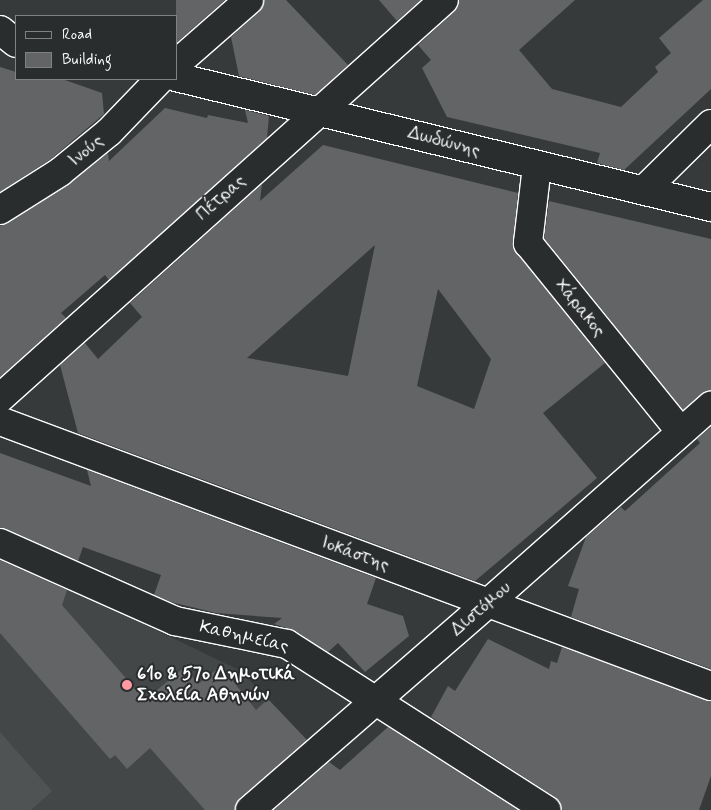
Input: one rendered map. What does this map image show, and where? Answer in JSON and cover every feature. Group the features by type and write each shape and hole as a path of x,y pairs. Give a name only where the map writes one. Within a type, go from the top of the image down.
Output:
{"street":[{"path":"178,62 249,0"},
{"name":"Πέτρας","path":"0,398 318,109 444,0"},
{"path":"0,30 15,43"},
{"path":"0,41 15,44"},
{"name":"Δωδώνης","path":"178,77 318,109 536,166 711,207"},
{"name":"Ινούς","path":"0,210 60,172 109,132 159,80"},
{"path":"644,190 711,124"},
{"name":"Χάρακος","path":"536,166 528,243 681,432"},
{"name":"Διστόμου","path":"250,810 378,700 711,406"},
{"name":"Ιοκάστης","path":"0,422 711,686"},
{"name":"Καθημείας","path":"0,543 175,621 287,644 378,700 547,810"}],"shaded area":[{"name":"61ο & 57ο Δημοτικά Σχολεία Αθηνών","path":"30,569 241,671 298,731 208,810 0,810 0,602"},
{"path":"0,732 52,791 31,810 0,810"}],"building":[{"path":"176,0 225,0 178,41 178,15 176,15"},
{"path":"264,0 286,0 348,65 315,95 239,76 231,37 259,12"},
{"path":"379,0 421,0 397,21"},
{"path":"459,0 575,0 519,50 552,89 621,107 658,72 655,67 671,53 659,38 703,0 711,0 711,89 624,170 597,163 600,153 447,117 422,68 431,60 418,45 454,12"},
{"path":"0,67 15,72 15,80 65,80 102,93 104,114 51,159 0,192"},
{"path":"165,108 207,118 208,115 248,123 245,110 269,116 267,138 109,280 105,275 61,313 66,318 0,377 0,226 68,185 108,153 109,161"},
{"path":"323,145 518,193 513,248 605,363 543,413 597,478 475,581 78,433 60,365 85,343 98,359 142,317 130,303 262,184 260,201","holes":["375,245 348,376 247,358","438,289 491,359 474,409 417,386"]},
{"path":"549,201 711,239 711,391 701,394 683,410 544,238"},
{"path":"711,427 711,669 571,617 579,589 568,586 586,537 621,507 625,511 700,443 697,439"},
{"path":"0,453 91,486 87,470 376,578 367,604 403,616 409,636 365,672 338,643 328,652 295,631 274,624 282,618 216,613 171,602 154,595 161,575 83,547 78,561 0,528"},
{"path":"0,560 67,590 62,605 145,700 185,667 198,684 221,666 256,710 268,699 307,740 240,798 235,810 205,810 150,748 127,769 115,755 110,759 0,633"},
{"path":"488,639 549,669 551,661 557,663 562,647 711,701 711,776 699,810 563,810 555,797 431,717 448,686 455,691"},
{"path":"388,727 518,810 274,810 329,762 340,770"}],"place":[{"name":"61ο & 57ο Δημοτικά Σχολεία Αθηνών","path":"127,685"}]}
